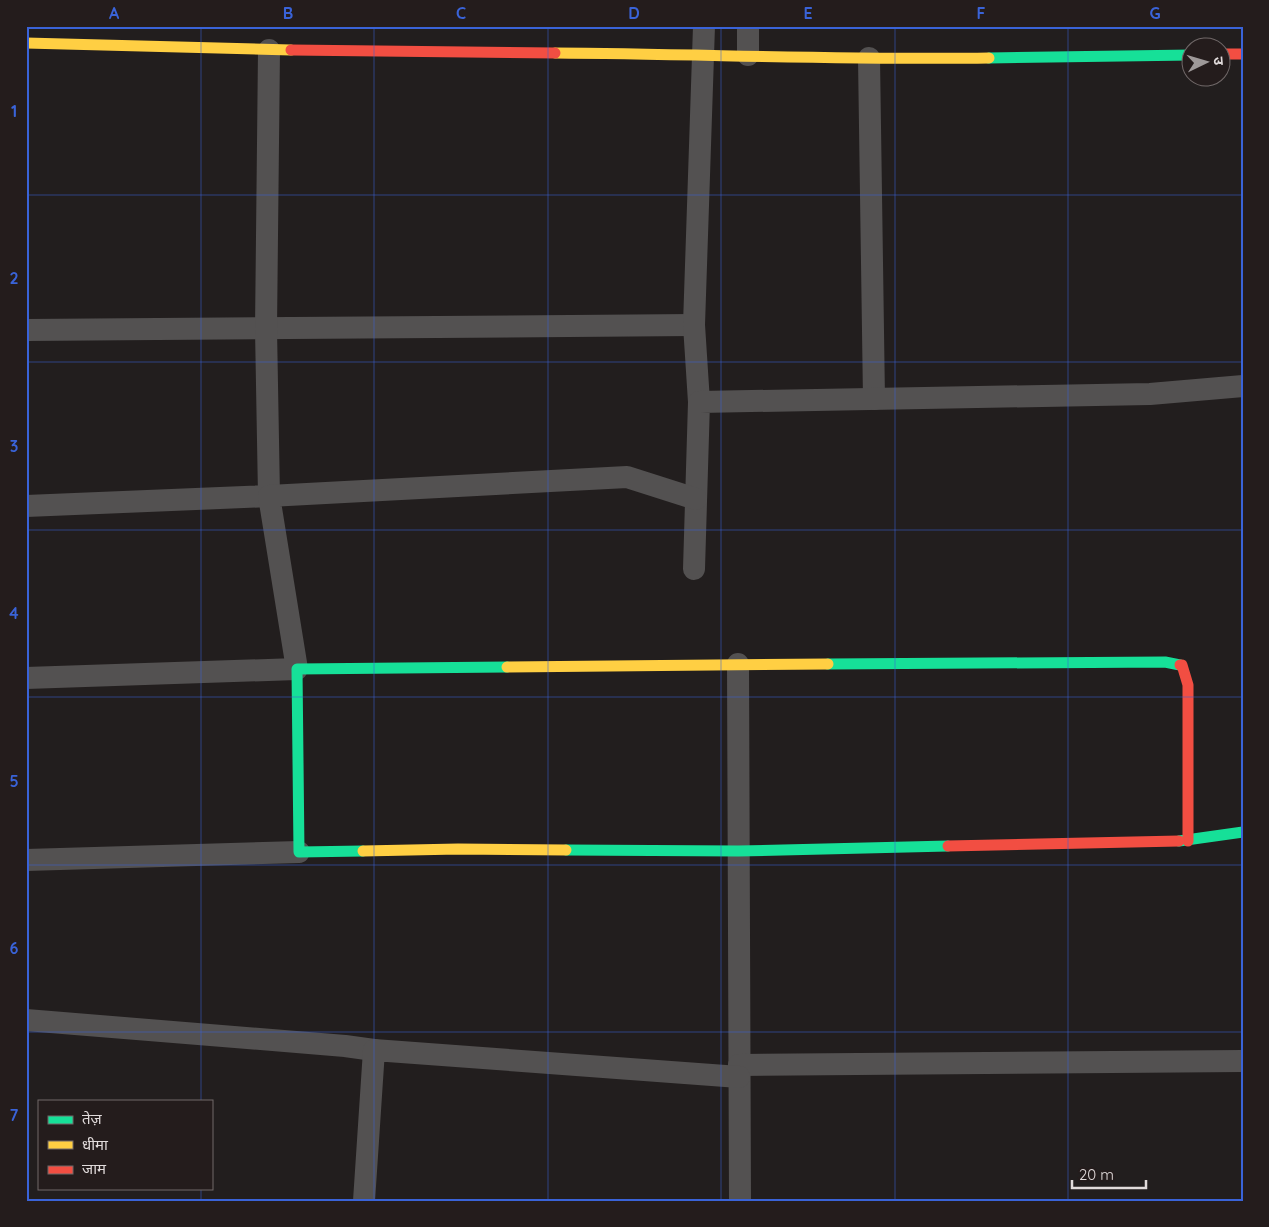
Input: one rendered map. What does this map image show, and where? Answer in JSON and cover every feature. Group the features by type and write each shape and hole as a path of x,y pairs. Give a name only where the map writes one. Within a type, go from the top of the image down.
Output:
{"street":[{"path":"694,569 699,402 694,325 704,26"},
{"path":"748,26 748,55"},
{"path":"26,43 269,50 703,54 869,58 1182,55"},
{"path":"269,50 266,329 269,496 297,670 299,852"},
{"path":"869,58 874,399"},
{"path":"26,330 694,325"},
{"path":"699,402 1150,394 1243,386"},
{"path":"26,506 269,496 627,477 696,499"},
{"path":"26,678 297,670 738,664 1165,662 1182,665 1188,684 1188,841"},
{"path":"738,664 740,1201"},
{"path":"26,860 299,852 458,850 738,851 1188,841 1243,832"},
{"path":"26,1020 346,1046 374,1050 739,1071 1243,1061"},
{"path":"364,1201 374,1050"}],"traffic: fast":[{"path":"989,58 1182,55"},
{"path":"828,664 1165,662 1180,665"},
{"path":"363,851 299,852 297,669 507,667"},
{"path":"1179,841 1243,832"},
{"path":"566,850 738,851 948,846"}],"traffic: slow":[{"path":"26,43 291,50"},
{"path":"555,53 989,58"},
{"path":"507,667 828,664"},
{"path":"363,851 458,849 566,850"}],"traffic: jam":[{"path":"291,50 555,53"},
{"path":"1232,54 1243,54"},
{"path":"1180,665 1182,665 1188,685 1188,841"},
{"path":"948,846 1179,841"}]}
